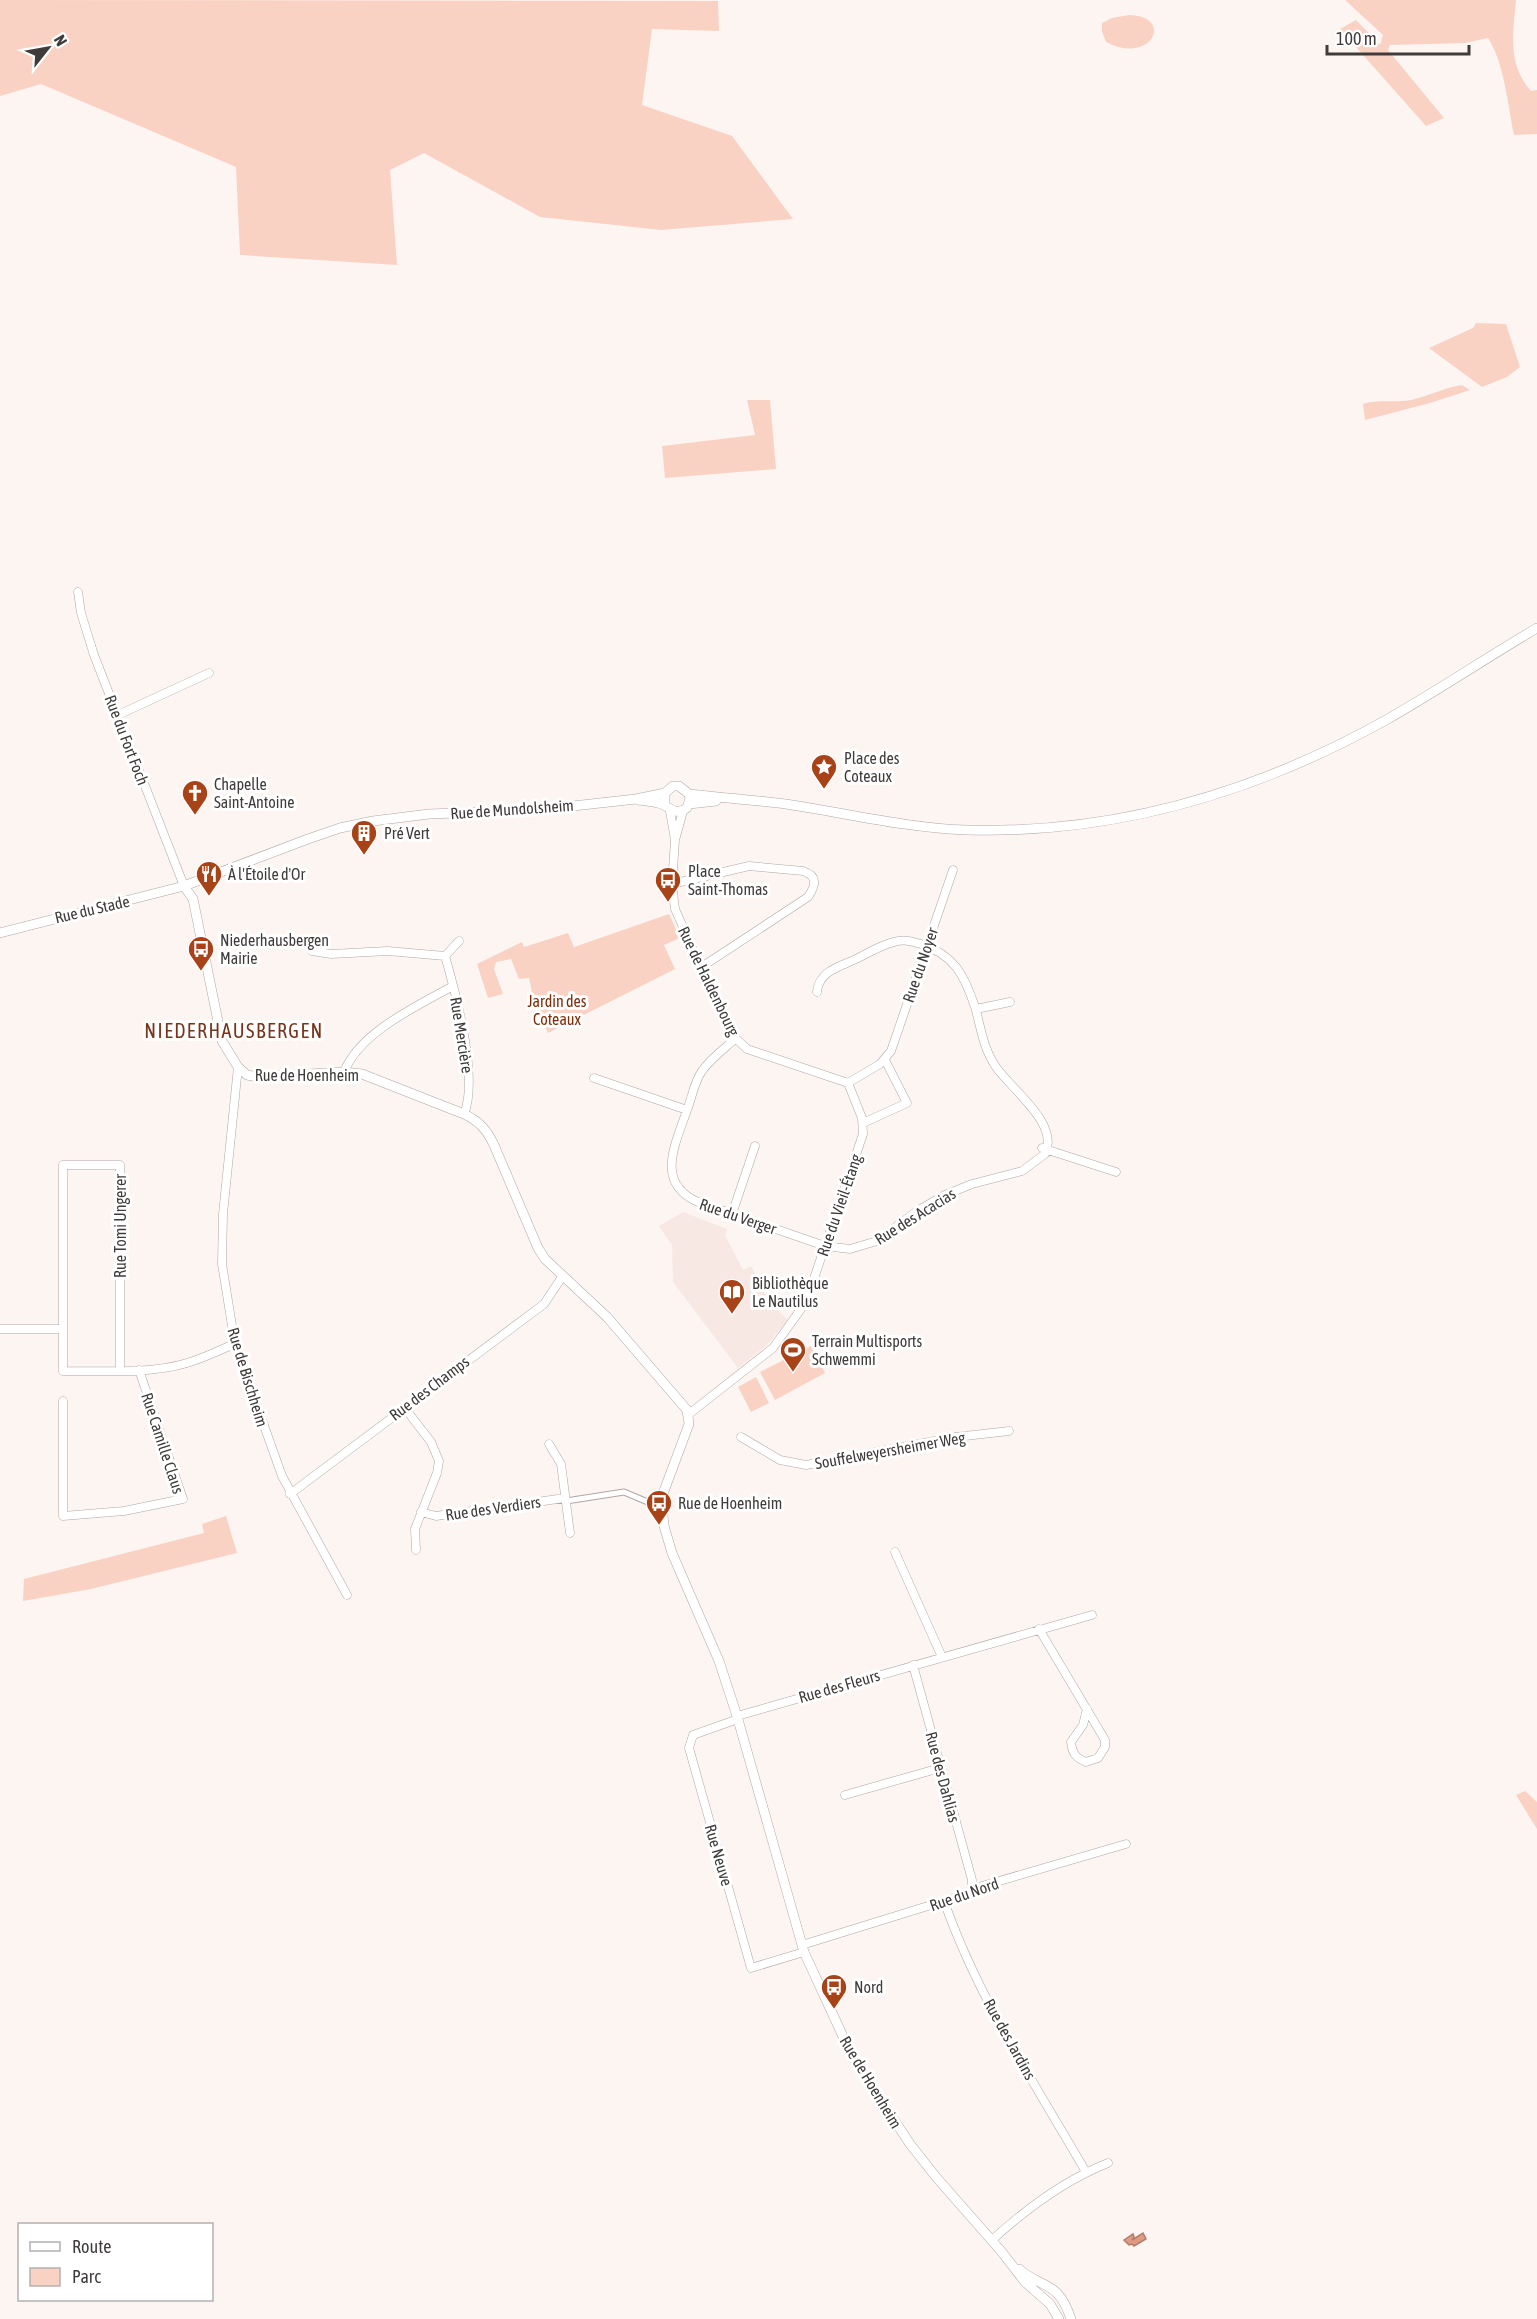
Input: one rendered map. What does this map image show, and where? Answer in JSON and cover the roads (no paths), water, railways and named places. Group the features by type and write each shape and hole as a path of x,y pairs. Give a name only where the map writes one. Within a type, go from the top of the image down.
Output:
{"street":[{"name":"Rue du Fort Foch","path":"78,592 81,613 94,655 184,886"},
{"path":"687,803 679,786 673,786 664,793 668,808 677,812 687,803 728,799 789,804 916,826 966,830 1021,830 1057,827 1151,813 1241,787 1327,750 1412,706 1537,628"},
{"path":"118,715 208,673"},
{"name":"Rue de Mundolsheim","path":"184,886 333,831 373,821 429,814 537,810 636,799 664,793"},
{"name":"Rue de Mundolsheim","path":"636,799 668,808"},
{"name":"Rue de Haldenbourg","path":"687,803 675,840 672,884 675,909 726,1025 735,1039 747,1049 848,1083"},
{"name":"Rue de Haldenbourg","path":"668,808 675,840"},
{"path":"672,884 749,866 765,866 811,874 815,884 808,897 700,968"},
{"name":"Rue du Noyer","path":"885,1060 891,1051 953,870"},
{"name":"Rue du Stade","path":"0,933 184,886"},
{"name":"Rue de Hoenheim","path":"184,886 193,899 222,1041 238,1068 247,1075 258,1077 344,1072 370,1076 477,1120 490,1136 541,1254 562,1277 608,1317 689,1414 688,1425 666,1484 662,1508 668,1542 718,1661 737,1718 803,1949 841,2034 866,2079 923,2161 1032,2288 1050,2304 1059,2319"},
{"path":"817,992 818,984 827,972 889,943 906,940 927,946"},
{"path":"312,951 331,954 388,951 445,956 459,941"},
{"name":"Rue des Acacias","path":"825,1246 850,1249 872,1243 917,1211 945,1195 972,1184 1022,1171 1036,1162 1044,1149 1045,1131 1038,1115 1006,1081 994,1064 982,1036 967,985 956,966 946,956 927,946"},
{"name":"Rue Mercière","path":"445,956 461,1013 470,1094 464,1114"},
{"path":"344,1072 351,1056 368,1038 415,1007 453,986"},
{"path":"976,1010 1010,1002"},
{"name":"Rue du Verger","path":"735,1039 700,1073 671,1158 671,1170 676,1183 690,1199 825,1246"},
{"path":"885,1060 907,1103 863,1123 848,1083 885,1060"},
{"name":"Rue de Bischheim","path":"238,1068 223,1214 222,1264 235,1344 272,1452 290,1494 347,1595"},
{"path":"594,1078 687,1110"},
{"name":"Rue du Vieil-Étang","path":"689,1414 697,1405 761,1358 786,1332 806,1302 863,1134 863,1123"},
{"path":"732,1214 755,1146"},
{"path":"1044,1149 1116,1172"},
{"name":"Rue Tomi Ungerer","path":"63,1165 120,1165 120,1370 63,1371 63,1329 63,1165"},
{"name":"Rue des Champs","path":"290,1494 544,1304 562,1277"},
{"path":"0,1329 63,1329"},
{"path":"120,1370 140,1370 186,1364 235,1344"},
{"name":"Rue Camille Claus","path":"63,1401 63,1516 124,1511 183,1499 140,1370"},
{"path":"404,1407 431,1443 439,1461 437,1473 415,1530 416,1550"},
{"name":"Souffelweyersheimer Weg","path":"741,1437 780,1460 806,1465 956,1437 1009,1431"},
{"path":"549,1444 561,1464 570,1533"},
{"path":"566,1499 624,1492 662,1508"},
{"name":"Rue des Verdiers","path":"421,1512 436,1516 566,1499"},
{"path":"895,1552 942,1657"},
{"name":"Rue des Fleurs","path":"737,1718 913,1665 1092,1615"},
{"path":"1039,1629 1103,1734 1105,1747 1098,1758 1086,1762 1071,1750 1071,1742 1083,1725 1087,1709"},
{"name":"Rue des Dahlias","path":"913,1665 972,1880 972,1889"},
{"name":"Rue Neuve","path":"737,1718 693,1736 689,1748 751,1968 803,1949"},
{"path":"845,1795 940,1768"},
{"name":"Rue du Nord","path":"803,1949 966,1894 972,1889 1126,1844"},
{"name":"Rue des Jardins","path":"944,1901 964,1954 997,2019 1086,2172"},
{"path":"992,2240 1064,2185 1108,2163"},
{"name":"Rue de Hoenheim","path":"1010,2262 1031,2278 1050,2286 1062,2300 1071,2319"}],"place":[{"name":"Place des Coteaux","path":"824,790"},
{"name":"Chapelle Saint-Antoine","path":"195,816"},
{"name":"Pré Vert","path":"364,856"},
{"name":"À l'Étoile d'Or","path":"209,897"},
{"name":"Place Saint-Thomas","path":"668,903"},
{"name":"Niederhausbergen Mairie","path":"201,972"},
{"name":"Bibliothèque Le Nautilus","path":"732,1315"},
{"name":"Terrain Multisports Schwemmi","path":"793,1373"},
{"name":"Rue de Hoenheim","path":"659,1526"},
{"name":"Nord","path":"834,2010"}],"district":[{"name":"NIEDERHAUSBERGEN","path":"234,1031"}],"park label":[{"name":"Jardin des Coteaux","path":"557,1010"}]}
